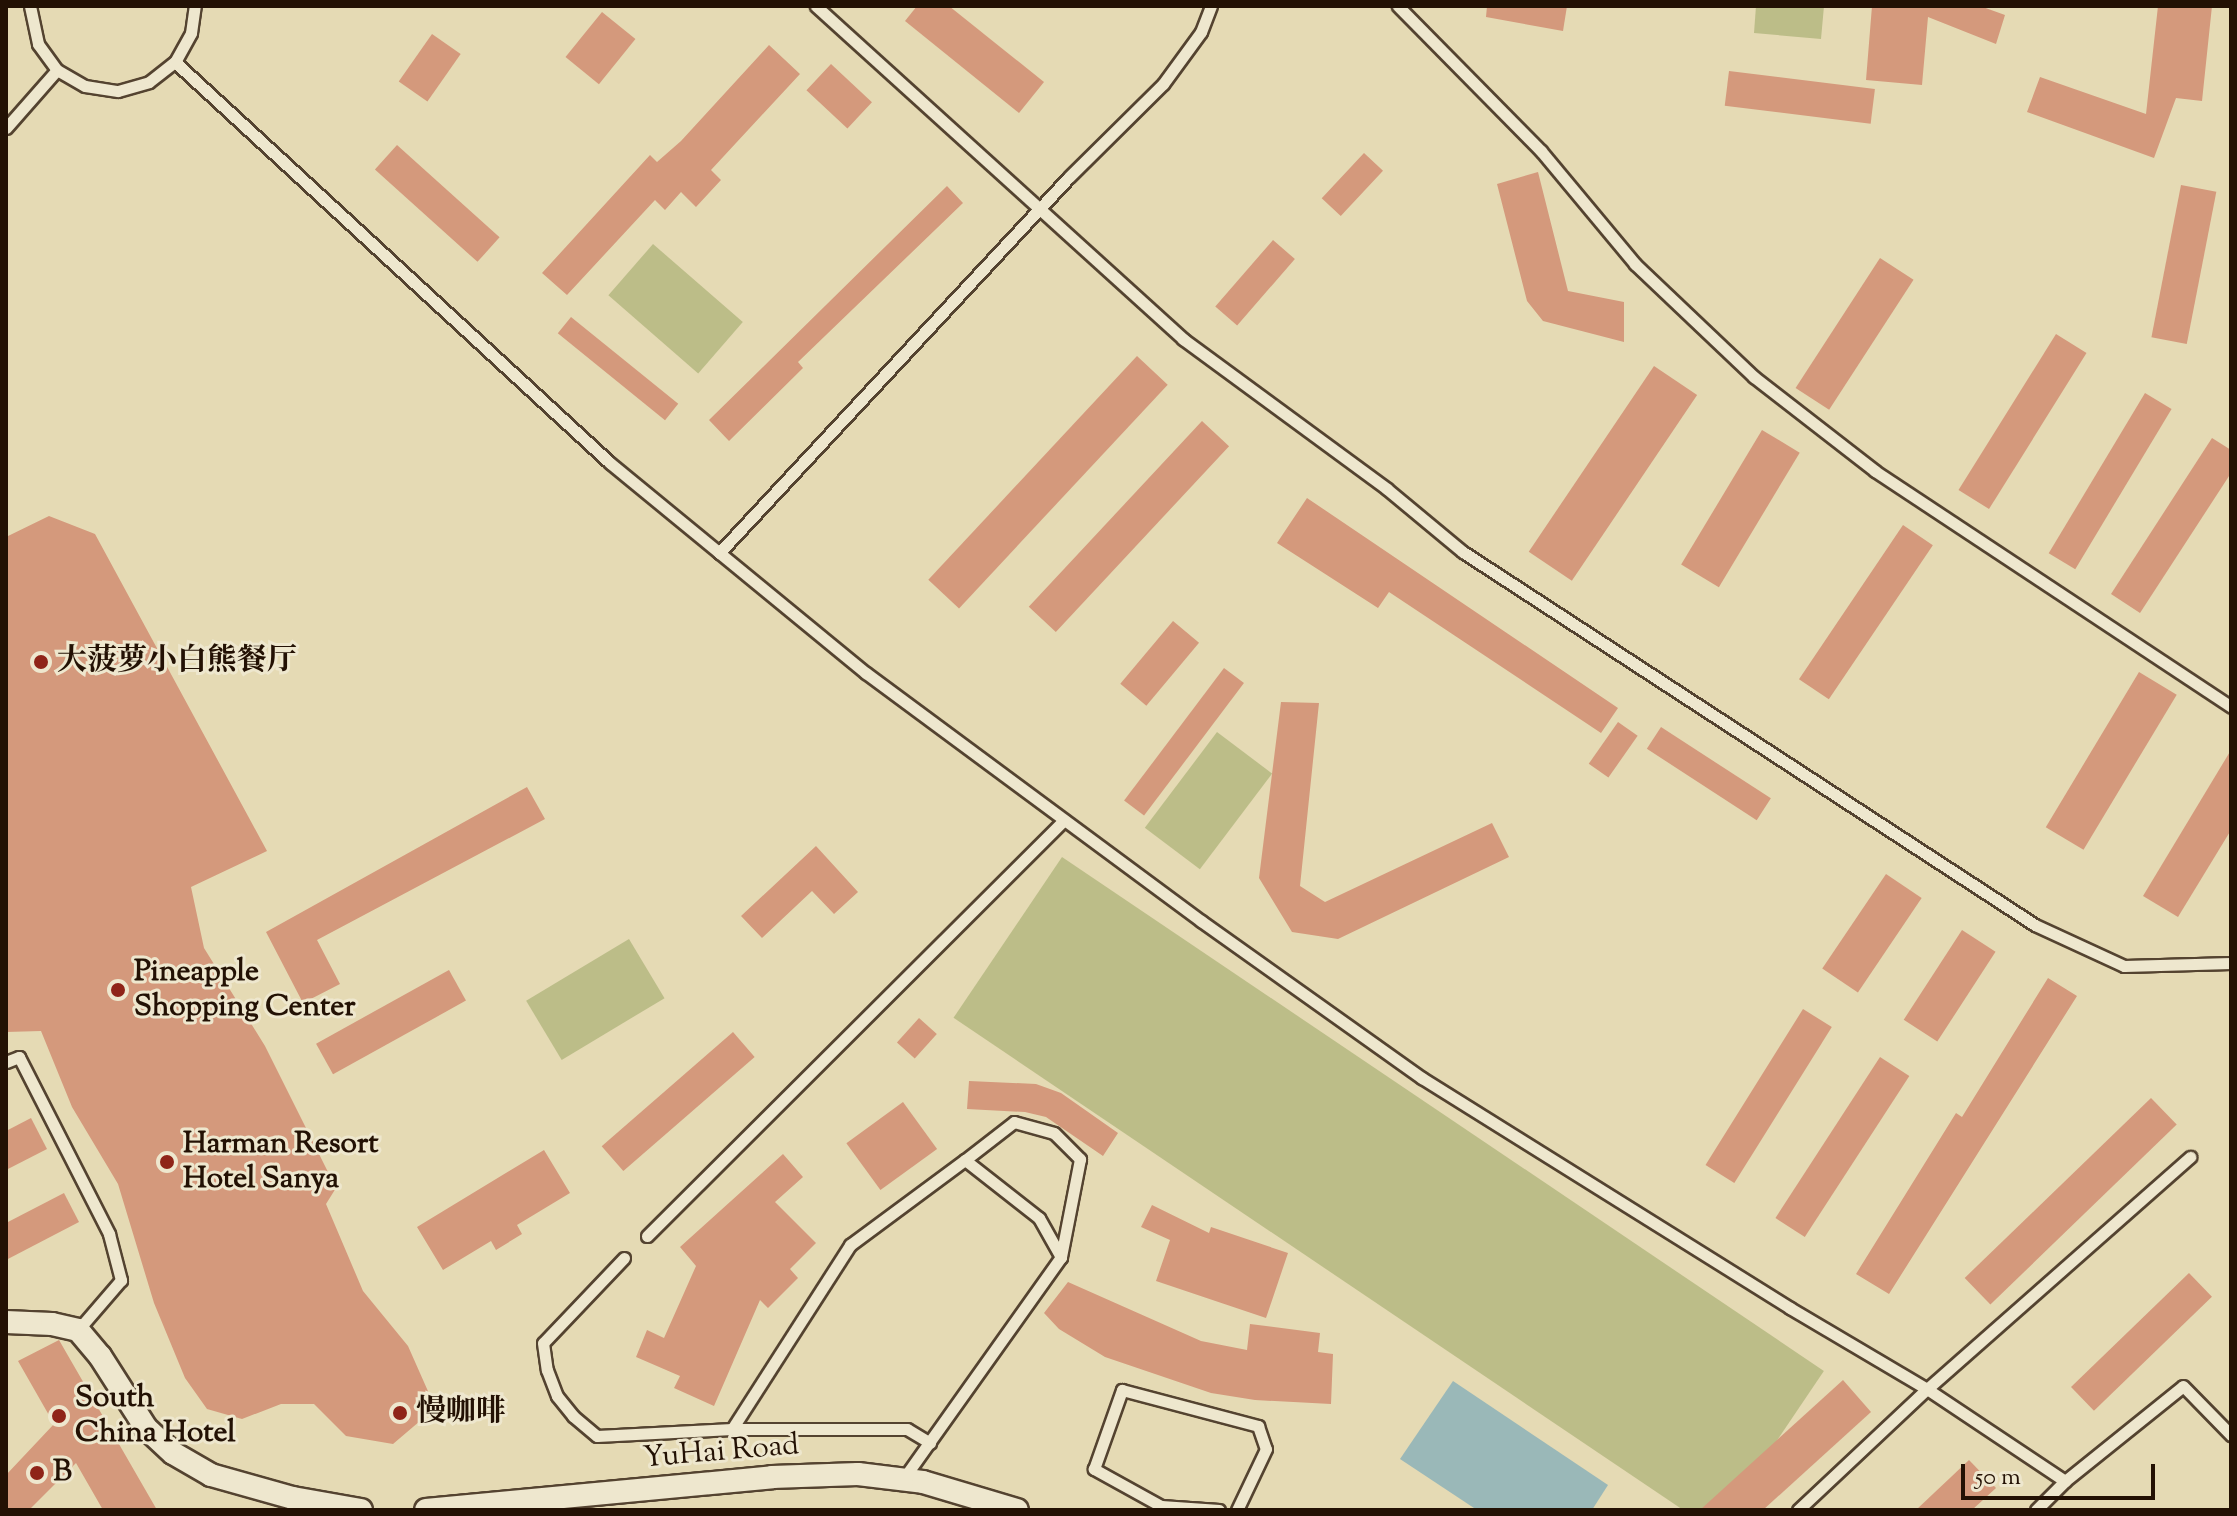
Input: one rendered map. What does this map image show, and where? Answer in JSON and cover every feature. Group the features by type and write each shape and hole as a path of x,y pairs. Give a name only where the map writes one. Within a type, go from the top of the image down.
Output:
{"street":[{"path":"6,1322 52,1324 78,1330 100,1356 146,1428 173,1453 211,1475 293,1498 361,1510"},
{"name":"YuHai Road","path":"426,1510 772,1477 858,1474 904,1478 1017,1510"}],"lane":[{"path":"30,6 38,44 57,70 85,86 118,91 149,82 175,62 191,33 195,6"},
{"path":"816,6 1038,211 1183,339 1387,489 1463,552 2035,925 2124,966 2231,963"},
{"path":"719,553 1038,211 1163,84 1201,32 1211,6"},
{"path":"1398,6 1541,151 1635,264 1754,377 1875,471 2231,707"},
{"path":"175,62 610,463 866,673 1422,1078 1790,1308 1927,1389 2065,1481"},
{"path":"6,128 57,70"},
{"path":"647,1236 1064,820"},
{"path":"6,1062 19,1057 109,1234 121,1280 78,1330"},
{"path":"732,1429 850,1245 1014,1122 1054,1133 1080,1159 1061,1257 904,1478"},
{"path":"1798,1510 1927,1389 2190,1157"},
{"path":"965,1160 1039,1218 1061,1257"},
{"path":"624,1258 543,1343 547,1370 557,1396 573,1416 597,1436 732,1429 907,1429 930,1443"},
{"path":"2036,1510 2065,1481 2183,1386 2231,1435"},
{"path":"1219,1510 1160,1508 1094,1469 1122,1390 1258,1426 1266,1449 1237,1510"}],"green space":[{"path":"1756,6 1824,6 1821,39 1754,33"},
{"path":"653,244 743,322 698,373 608,295"},
{"path":"1217,732 1272,774 1200,869 1145,828"},
{"path":"1062,857 1824,1371 1730,1510 1683,1510 954,1018"},
{"path":"629,939 665,998 562,1060 526,1001"}],"water":[{"path":"1453,1381 1608,1485 1592,1510 1477,1510 1400,1459"}],"building":[{"path":"917,6 949,6 1044,82 1019,113 905,21"},
{"path":"1487,6 1567,6 1563,31 1486,17"},
{"path":"1872,6 1980,6 2005,15 1996,44 1928,17 1922,85 1866,80"},
{"path":"2158,6 2212,6 2202,101 2176,98 2154,158 2027,112 2040,77 2146,114"},
{"path":"602,12 635,39 599,84 565,57"},
{"path":"432,34 461,54 427,102 399,82"},
{"path":"769,45 800,74 711,170 721,180 696,207 681,192 665,210 655,200 567,295 542,273 650,155 657,162 681,141"},
{"path":"831,64 872,102 847,129 806,90"},
{"path":"1729,71 1875,89 1871,124 1725,106"},
{"path":"397,145 500,237 477,262 375,170"},
{"path":"1364,153 1383,171 1341,216 1322,198"},
{"path":"1538,172 1568,291 1624,302 1624,342 1543,321 1527,301 1497,184"},
{"path":"2181,185 2216,192 2187,344 2151,337"},
{"path":"947,186 963,203 798,362 803,368 729,441 709,420"},
{"path":"1273,240 1295,259 1237,325 1215,306"},
{"path":"1880,258 1914,280 1829,410 1796,388"},
{"path":"571,317 678,404 665,420 558,333"},
{"path":"2056,334 2087,353 1989,509 1958,490"},
{"path":"1137,356 1168,385 959,608 928,580"},
{"path":"1654,366 1697,395 1572,581 1529,552"},
{"path":"2145,393 2172,409 2075,569 2049,553"},
{"path":"1202,421 1229,446 1056,632 1029,607"},
{"path":"1762,430 1800,453 1719,587 1681,565"},
{"path":"2212,438 2231,450 2231,473 2140,613 2111,594"},
{"path":"1307,498 1618,708 1601,733 1389,592 1378,608 1277,543"},
{"name":"Pineapple Shopping Center","path":"49,516 95,534 267,851 191,887 204,948 265,1046 336,1188 326,1204 363,1291 408,1346 431,1398 420,1421 393,1444 346,1436 314,1404 281,1404 242,1419 207,1409 185,1378 154,1303 118,1184 72,1107 41,1031 6,1032 6,537"},
{"path":"1903,525 1933,545 1829,699 1799,679"},
{"path":"1173,621 1199,643 1146,706 1120,684"},
{"path":"1224,668 1244,683 1144,816 1124,801"},
{"path":"2139,672 2177,695 2083,850 2046,827"},
{"path":"1281,702 1319,703 1300,886 1325,902 1492,823 1509,857 1338,939 1292,932 1259,878"},
{"path":"1618,722 1638,736 1608,778 1589,764"},
{"path":"1661,727 1771,798 1757,820 1647,749"},
{"path":"2231,750 2231,830 2178,917 2143,896"},
{"path":"527,787 545,819 317,940 340,984 303,1003 266,932"},
{"path":"816,846 858,892 834,914 812,891 762,938 741,916"},
{"path":"1886,874 1922,898 1858,993 1822,969"},
{"path":"1962,930 1996,952 1937,1042 1904,1020"},
{"path":"449,970 466,1001 333,1074 316,1044"},
{"path":"2048,978 2077,996 1889,1294 1856,1274 1956,1113 1962,1117"},
{"path":"1803,1009 1832,1027 1734,1183 1705,1165"},
{"path":"919,1018 937,1034 915,1059 897,1043"},
{"path":"733,1032 755,1057 623,1171 602,1146"},
{"path":"1880,1057 1909,1076 1805,1237 1775,1218"},
{"path":"969,1081 1036,1084 1061,1093 1118,1133 1103,1156 1046,1117 1025,1112 967,1109"},
{"path":"2151,1098 2177,1125 1990,1305 1965,1278"},
{"path":"903,1102 937,1149 880,1190 846,1143"},
{"path":"31,1118 47,1149 6,1170 6,1131"},
{"path":"544,1150 570,1193 517,1225 522,1234 496,1250 491,1241 443,1270 417,1227"},
{"path":"783,1154 803,1177 775,1202 816,1243 790,1269 798,1278 768,1308 760,1300 714,1406 674,1388 680,1376 636,1357 647,1330 664,1338 696,1266 680,1247"},
{"path":"64,1193 79,1222 6,1260 6,1223"},
{"path":"1152,1205 1209,1233 1211,1227 1288,1253 1266,1318 1156,1281 1170,1240 1141,1227"},
{"path":"2189,1273 2212,1297 2094,1411 2071,1387"},
{"path":"1068,1282 1201,1341 1247,1350 1250,1324 1320,1333 1318,1352 1333,1354 1331,1404 1255,1400 1211,1393 1105,1357 1059,1329 1044,1313"},
{"path":"59,1340 157,1510 103,1510 76,1463 29,1510 6,1510 6,1475 54,1424 18,1361"},
{"path":"1843,1380 1871,1412 1763,1510 1700,1510"},
{"path":"1969,1460 1996,1488 1972,1510 1916,1510"}],"place":[{"name":"大菠萝小白熊餐厅","path":"41,662"},
{"name":"Pineapple Shopping Center","path":"118,990"},
{"name":"Harman Resort Hotel Sanya","path":"167,1162"},
{"name":"慢咖啡","path":"400,1413"},
{"name":"South China Hotel","path":"59,1416"},
{"name":"B","path":"37,1473"}]}
